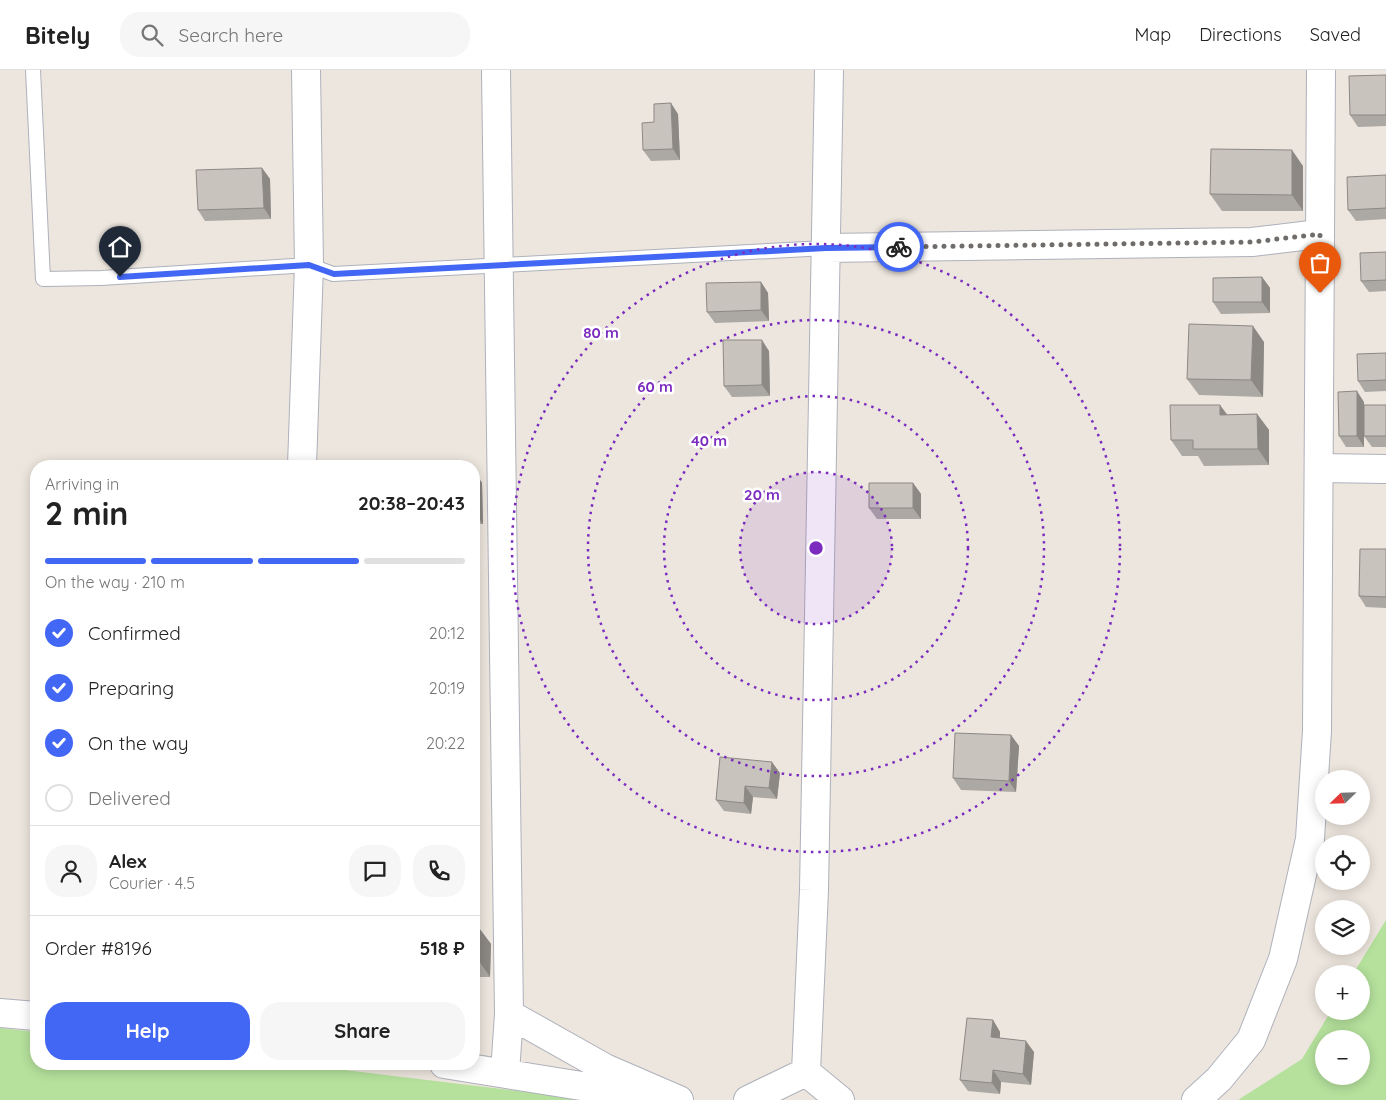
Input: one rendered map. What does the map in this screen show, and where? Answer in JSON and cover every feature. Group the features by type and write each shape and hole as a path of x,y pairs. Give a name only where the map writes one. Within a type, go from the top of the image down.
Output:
{"street":[{"path":"302,460 309,265 306,70"},
{"path":"496,70 509,1014 505,1074"},
{"path":"806,1072 814,890 829,70"},
{"path":"1196,1100 1219,1079 1252,1040 1283,959 1310,839 1318,731 1321,70"},
{"path":"826,248 1252,242 1320,234"},
{"path":"1319,468 1386,469"},
{"path":"0,1013 30,1016"},
{"path":"509,1014 605,1068 679,1100"},
{"path":"480,1070 672,1100"},
{"path":"748,1100 806,1072"},
{"path":"806,1072 840,1100"}],"lane":[{"path":"33,70 43,279 100,278 309,265 334,274 499,267 826,248"}],"green space":[{"path":"1386,920 1386,1100 1238,1100 1302,1059 1315,1037 1315,1085 1370,1085 1370,1030 1320,1030 1326,1020 1370,1020 1370,965 1358,965 1365,955 1370,955 1370,946"},
{"path":"0,1028 30,1031 30,1070 345,1070 594,1100 0,1100"}],"building":[{"path":"1386,75 1386,115 1350,115 1349,76"},
{"path":"671,103 673,149 643,150 642,123 654,122 654,104"},
{"path":"1211,149 1292,150 1292,195 1210,194"},
{"path":"262,168 264,208 198,210 196,170"},
{"path":"1386,175 1386,208 1348,210 1347,177"},
{"path":"1386,252 1386,280 1361,281 1360,253"},
{"path":"1262,277 1262,302 1213,302 1213,278"},
{"path":"761,282 761,310 707,312 706,283"},
{"path":"1189,324 1253,326 1251,380 1187,379"},
{"path":"723,340 762,340 762,385 724,386"},
{"path":"1386,353 1386,380 1358,381 1357,354"},
{"path":"1357,391 1357,436 1339,436 1338,392"},
{"path":"1170,405 1220,405 1220,415 1257,414 1258,449 1193,449 1193,440 1171,440"},
{"path":"1364,405 1386,405 1386,436 1364,436"},
{"path":"869,483 913,483 913,508 869,508"},
{"path":"1360,549 1386,549 1386,597 1359,596"},
{"path":"955,733 1011,735 1009,781 953,778"},
{"path":"720,757 772,762 769,788 745,786 744,803 716,800"},
{"path":"967,1018 993,1020 991,1037 1026,1041 1023,1074 993,1070 992,1083 960,1080"}],"way so far":[{"path":"899,247 1252,242 1320,234 1320,293"}],"route":[{"path":"120,277 309,265 334,274 499,267 826,248 899,247"}]}
